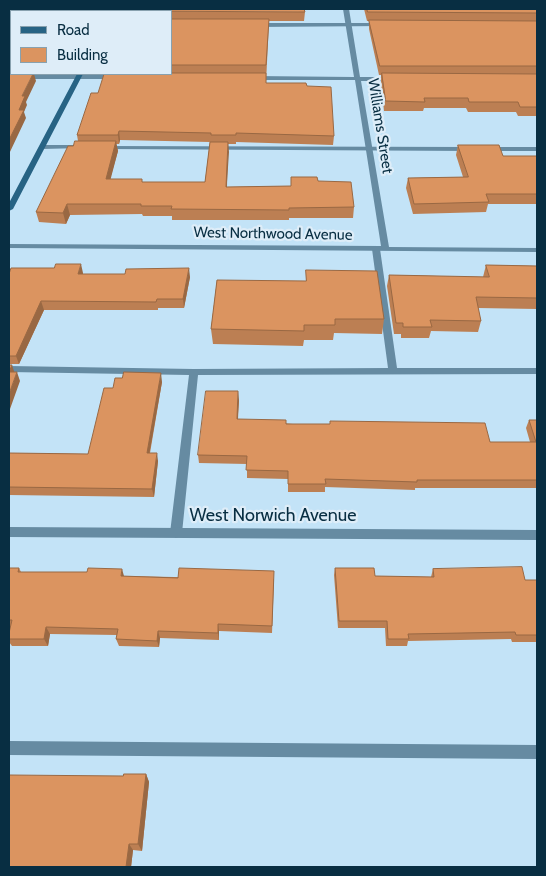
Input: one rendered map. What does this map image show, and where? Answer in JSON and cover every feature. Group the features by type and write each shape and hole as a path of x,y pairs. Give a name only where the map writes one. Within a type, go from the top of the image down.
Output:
{"street":[{"name":"Williams Street","path":"346,9 369,148 381,249 392,372"},
{"path":"244,25 388,25"},
{"path":"9,210 79,75"},
{"path":"9,77 79,75 126,77"},
{"path":"249,78 399,79"},
{"path":"42,147 87,147"},
{"path":"96,147 537,149"},
{"name":"West Northwood Avenue","path":"9,246 537,250"},
{"path":"9,369 194,372 537,371"},
{"path":"176,533 194,372"},
{"name":"West Norwich Avenue","path":"9,532 537,535"},
{"path":"9,748 537,752"}],"building":[{"path":"9,9 73,9 10,10 9,56"},
{"path":"304,9 305,12 172,11 134,10"},
{"path":"367,9 537,9 537,13 368,12"},
{"path":"172,19 269,19 266,65 172,65"},
{"path":"369,20 537,21 537,66 380,66"},
{"path":"9,72 10,75 32,75 22,96 25,96 19,110 24,110 9,140"},
{"path":"266,73 266,83 306,83 307,86 331,87 334,136 236,133 236,135 211,135 211,133 119,131 118,135 77,135 91,93 98,93 104,75"},
{"path":"382,73 537,74 537,107 520,107 518,102 469,102 468,98 424,98 425,102 386,101"},
{"path":"75,141 116,141 106,179 142,179 142,182 205,182 210,142 228,142 226,187 291,186 291,177 317,177 318,181 351,182 354,207 289,208 289,210 171,209 172,206 141,206 141,204 67,204 63,213 36,212 68,146 73,146"},
{"path":"458,145 499,145 503,156 537,156 537,194 486,194 489,202 414,204 408,178 468,177"},
{"path":"56,264 81,264 78,274 125,274 126,269 189,268 183,299 157,299 156,302 41,301 16,356 9,356 9,274 11,268 54,268"},
{"path":"486,265 537,266 537,298 476,297 481,321 430,320 432,327 403,327 403,323 396,323 389,275 489,277"},
{"path":"306,270 377,271 384,319 335,319 335,325 304,325 304,331 211,329 217,280 306,281"},
{"path":"9,372 17,372 9,394"},
{"path":"124,372 161,373 147,453 157,453 152,489 9,487 9,453 88,454 104,388 113,388 115,378 122,378"},
{"path":"206,391 238,391 237,419 286,420 286,424 330,424 330,421 485,423 490,442 536,442 529,420 537,420 537,480 417,480 417,482 325,479 326,484 288,484 288,471 246,470 247,456 198,455"},
{"path":"522,567 525,580 537,580 537,635 516,635 515,632 408,634 409,639 388,639 387,621 339,621 335,568 374,568 375,576 434,577 433,569"},
{"path":"9,568 19,568 18,572 87,572 88,568 122,569 121,576 178,578 179,568 274,571 272,626 218,624 218,633 158,631 157,641 116,639 118,629 46,627 44,639 9,639 12,620 9,620"},
{"path":"124,774 146,774 138,844 129,844 126,867 9,867 9,775 123,776"}]}
